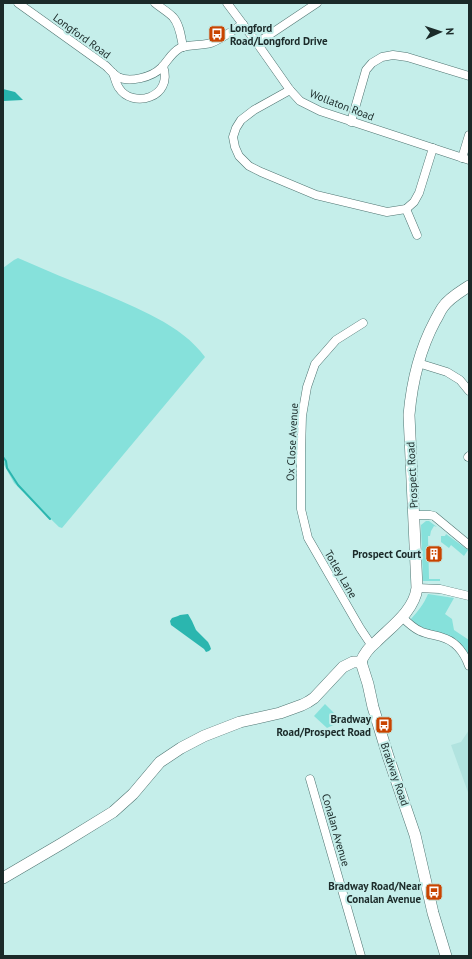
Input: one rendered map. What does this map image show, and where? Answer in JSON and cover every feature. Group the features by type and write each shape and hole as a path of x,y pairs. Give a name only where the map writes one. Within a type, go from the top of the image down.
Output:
{"main road":[{"name":"Prospect Road","path":"361,662 366,651 402,618 415,598 417,588 409,415 410,400 418,363 428,336 443,307 457,294 469,286"},
{"path":"3,878 62,844 119,807 133,794 160,762 181,748 204,736 240,722 280,713 308,702 314,698 343,667 353,662 361,662"},
{"name":"Bradway Road","path":"361,662 388,756 415,835 433,913 446,956"}],"street":[{"name":"Longford Road","path":"18,3 106,66 118,77 124,79 150,76 163,66 171,54 183,47"},
{"path":"155,3 176,21 183,47 211,43 243,24"},
{"name":"Wollaton Road","path":"228,3 290,90 300,101 351,122 466,159"},
{"path":"257,43 317,3"},
{"path":"351,122 366,70 372,63 382,57 393,54 407,57 469,76"},
{"name":"Longford Road","path":"113,73 119,88 128,96 135,98 146,98 157,93 165,81 163,66"},
{"path":"290,90 254,110 241,120 233,137 235,147 239,156 248,166 316,195 388,212 406,209 414,202 419,193 433,148"},
{"path":"466,159 469,135"},
{"path":"406,209 417,235"},
{"name":"Ox Close Avenue","path":"300,508 302,416 307,387 315,364 336,340 359,324"},
{"path":"418,363 447,372 460,380 469,391"},
{"name":"Totley Lane","path":"300,508 308,538 372,646"},
{"path":"414,515 434,516 469,544"},
{"path":"417,588 440,589 469,596"},
{"path":"402,618 419,631 450,640 465,655 469,666"},
{"name":"Conalan Avenue","path":"310,779 361,956"}],"shaded area":[{"path":"3,89 15,92 23,100 3,101"},
{"path":"18,258 100,292 157,318 184,335 205,357 62,528 59,527 14,483 3,463 3,268"},
{"path":"426,521 429,521 437,527 434,526 430,536 428,536 429,579 440,579 440,581 423,581 421,525"},
{"path":"446,534 468,550 464,556 451,545 449,548 441,542 441,536 445,536"},
{"path":"428,594 454,598 445,614 452,619 454,630 469,640 468,657 456,639 438,634 415,624 411,619 423,604"},
{"path":"188,614 196,630 208,642 211,649 209,651 206,652 171,625 170,621 172,618"},
{"path":"325,704 342,721 327,728 314,716"},
{"path":"469,730 469,795 451,745 461,742"}],"waterway":[{"path":"3,457 6,461 7,468 18,485 50,519"}],"place":[{"name":"Longford Road/Longford Drive","path":"217,34"},
{"name":"Prospect Court","path":"434,554"},
{"name":"Bradway Road/Prospect Road","path":"384,725"},
{"name":"Bradway Road/Near Conalan Avenue","path":"434,892"}]}
